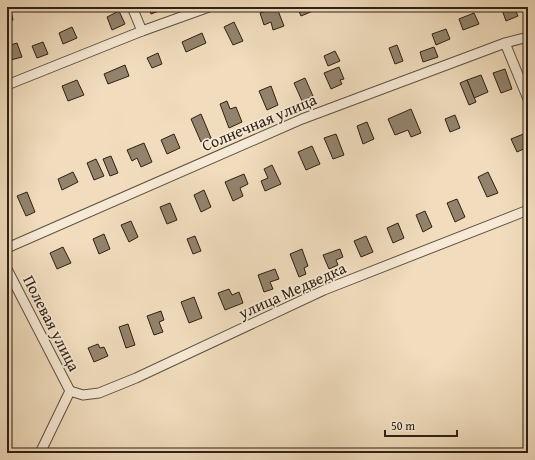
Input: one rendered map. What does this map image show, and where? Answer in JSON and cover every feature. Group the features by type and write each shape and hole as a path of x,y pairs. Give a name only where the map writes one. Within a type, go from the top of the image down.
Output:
{"street":[{"path":"132,7 142,31"},
{"path":"7,84 142,31 209,7"},
{"name":"Солнечная улица","path":"7,248 302,119 505,43 528,37"},
{"path":"505,43 528,99"},
{"name":"улица Медведка","path":"70,391 83,395 99,393 136,378 324,290 528,210"},
{"name":"Полевая улица","path":"7,269 70,391"},
{"path":"40,453 70,391"}],"building":[{"path":"7,7 10,7 13,20 7,21"},
{"path":"148,7 169,7 151,14"},
{"path":"297,7 311,7 313,11 301,16"},
{"path":"501,7 514,7 518,16 506,21"},
{"path":"277,8 284,26 273,30 271,22 264,25 260,13"},
{"path":"119,11 125,24 112,30 107,17"},
{"path":"474,13 479,24 463,30 459,19"},
{"path":"234,22 243,41 233,45 224,27"},
{"path":"72,27 77,38 63,44 59,33"},
{"path":"446,29 450,39 436,45 432,34"},
{"path":"202,33 206,43 186,52 182,42"},
{"path":"43,42 48,54 37,58 32,46"},
{"path":"17,43 22,57 7,61 7,46"},
{"path":"397,45 403,61 395,64 389,48"},
{"path":"434,47 438,57 423,62 420,52"},
{"path":"335,51 340,61 328,66 324,56"},
{"path":"158,53 162,64 152,68 147,58"},
{"path":"125,65 129,76 108,84 104,74"},
{"path":"339,67 344,79 340,80 342,84 331,89 324,73"},
{"path":"505,69 512,89 501,93 493,73"},
{"path":"481,75 488,92 474,98 467,80"},
{"path":"305,78 313,96 302,101 294,83"},
{"path":"77,80 84,95 68,101 62,86"},
{"path":"467,80 476,102 469,105 460,83"},
{"path":"271,86 278,105 267,110 259,91"},
{"path":"227,101 230,109 236,107 242,122 229,128 220,104"},
{"path":"411,109 421,133 411,137 408,130 395,135 388,119"},
{"path":"201,114 211,138 201,142 191,119"},
{"path":"455,115 460,128 450,132 445,119"},
{"path":"367,122 374,139 363,144 357,126"},
{"path":"526,133 528,138 528,147 517,152 511,139"},
{"path":"174,134 180,148 167,154 161,140"},
{"path":"336,134 344,155 333,159 324,138"},
{"path":"144,143 152,162 141,167 137,158 132,161 127,150"},
{"path":"312,146 320,164 306,170 298,152"},
{"path":"111,156 118,173 110,176 103,159"},
{"path":"96,159 104,176 94,180 87,163"},
{"path":"272,165 281,184 265,191 261,181 268,178 264,169"},
{"path":"73,172 78,182 62,190 58,179"},
{"path":"488,172 498,193 487,197 478,177"},
{"path":"244,174 248,184 240,188 243,196 233,201 225,182"},
{"path":"204,190 211,207 201,212 194,195"},
{"path":"27,192 35,212 26,216 17,196"},
{"path":"457,199 465,217 455,222 447,203"},
{"path":"170,203 177,220 167,224 160,207"},
{"path":"425,211 432,227 423,232 416,215"},
{"path":"131,221 138,237 129,242 121,225"},
{"path":"398,223 404,238 393,243 387,228"},
{"path":"104,234 110,249 99,254 93,239"},
{"path":"195,236 201,251 193,254 187,239"},
{"path":"366,236 373,252 361,257 354,241"},
{"path":"63,247 71,263 57,269 50,253"},
{"path":"302,249 308,266 304,268 306,274 299,277 290,254"},
{"path":"340,249 343,257 336,260 338,265 329,269 323,255"},
{"path":"275,269 279,279 270,282 273,289 264,292 258,275"},
{"path":"229,289 232,295 239,292 243,303 225,310 218,293"},
{"path":"194,297 202,318 189,323 181,302"},
{"path":"161,311 164,320 159,322 163,332 154,335 147,316"},
{"path":"128,324 135,345 126,348 119,327"},
{"path":"98,344 100,348 104,347 108,356 94,362 88,348"}]}
